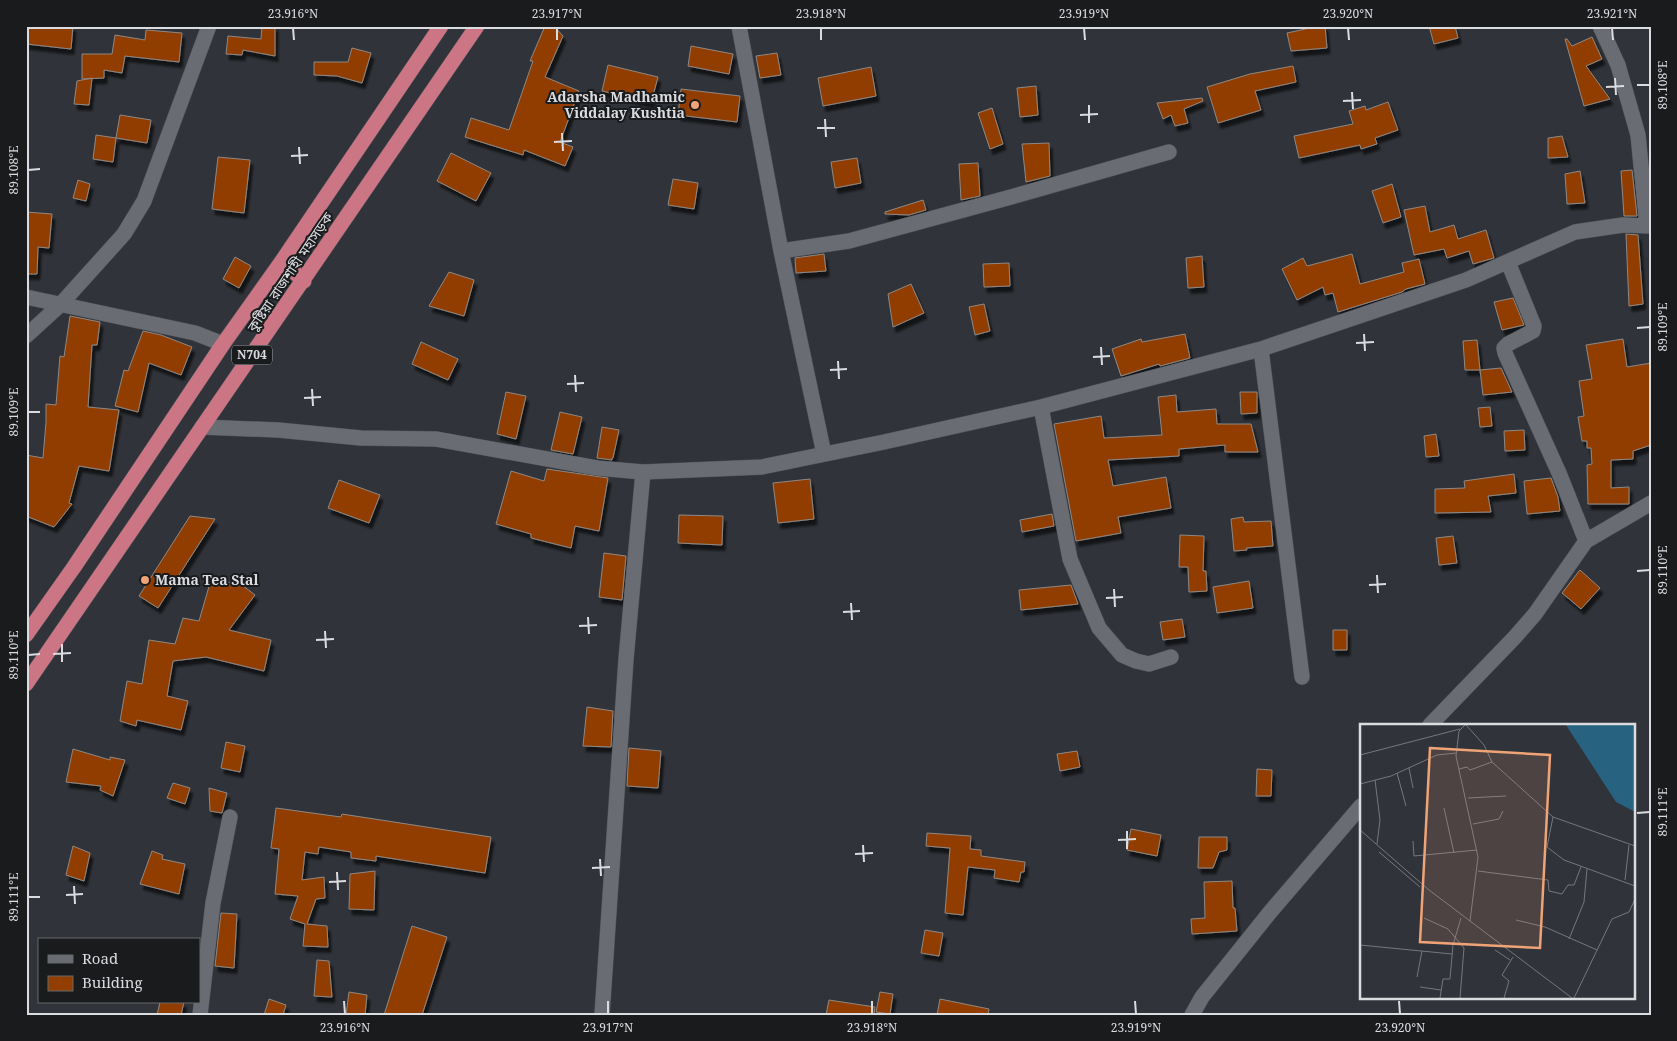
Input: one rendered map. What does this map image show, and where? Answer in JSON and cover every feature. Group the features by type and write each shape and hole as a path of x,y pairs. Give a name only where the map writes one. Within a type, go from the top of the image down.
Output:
{"highway":[{"name":"কুষ্টিয়া রাজশাহী মহাসড়ক","path":"26,635 441,26"},
{"name":"কুষ্টিয়া রাজশাহী মহাসড়ক","path":"26,684 477,26"},
{"path":"282,261 304,280"},
{"path":"74,567 95,584"}],"street":[{"path":"26,336 60,305 124,234 144,201 208,26"},
{"path":"738,26 781,251 824,454"},
{"path":"202,426 278,430 361,438 436,439 596,468 643,472 762,467 1041,407 1261,349 1466,280 1575,232 1624,225 1649,226 1638,135 1618,65 1600,26"},
{"path":"781,251 849,241 1169,152"},
{"path":"1508,262 1534,326 1533,331 1508,344 1504,348 1505,353 1559,473 1586,541"},
{"path":"26,297 195,333 223,344"},
{"path":"1261,349 1302,677"},
{"path":"1041,407 1070,559 1099,628 1122,656 1150,664 1171,657"},
{"path":"602,1015 626,660 643,472"},
{"path":"1431,724 1535,614 1586,541 1651,503"},
{"path":"1192,1015 1202,997 1271,911 1360,807"},
{"path":"200,1015 213,903 230,817"}],"building":[{"path":"27,26 73,26 71,49 26,44"},
{"path":"262,26 275,26 275,56 243,50 242,55 226,54 228,36 261,39"},
{"path":"545,26 554,26 563,36 545,77 579,91 560,142 573,147 565,166 524,150 523,155 465,137 471,118 509,130 533,61 530,61"},
{"path":"1310,26 1325,26 1327,48 1291,51 1287,33 1310,28"},
{"path":"1429,26 1455,26 1458,38 1434,44"},
{"path":"146,30 182,33 179,62 125,56 122,73 104,70 104,78 82,79 82,54 112,54 115,35 145,40"},
{"path":"1592,37 1602,59 1586,66 1610,99 1584,106 1565,39 1572,46"},
{"path":"691,46 733,54 729,74 688,66"},
{"path":"352,48 371,53 362,83 337,76 314,75 314,62 348,62"},
{"path":"777,53 781,75 760,78 756,56"},
{"path":"608,65 658,77 651,103 602,91"},
{"path":"1293,66 1296,82 1255,91 1261,110 1218,123 1207,87 1250,74"},
{"path":"871,67 876,96 823,106 818,78"},
{"path":"92,78 89,105 74,104 77,81"},
{"path":"1036,86 1038,115 1020,117 1017,88"},
{"path":"681,89 740,96 737,122 678,115"},
{"path":"1202,98 1203,101 1184,109 1188,123 1175,126 1171,115 1163,119 1157,103"},
{"path":"1388,102 1398,130 1375,138 1377,144 1361,149 1360,145 1299,158 1294,136 1353,124 1349,111 1365,106 1366,110"},
{"path":"992,108 1003,144 990,149 978,113"},
{"path":"120,115 151,120 147,143 116,138"},
{"path":"96,135 116,138 113,162 93,159"},
{"path":"1562,136 1568,157 1548,158 1548,138"},
{"path":"1049,143 1050,176 1026,182 1022,144"},
{"path":"451,153 491,173 476,201 437,181"},
{"path":"218,157 250,160 244,213 212,209"},
{"path":"857,158 861,183 835,188 831,162"},
{"path":"978,163 980,196 961,200 959,164"},
{"path":"1632,170 1637,216 1624,216 1621,171"},
{"path":"1580,171 1585,203 1567,204 1565,174"},
{"path":"673,179 698,183 694,209 668,205"},
{"path":"78,180 90,184 86,201 73,198"},
{"path":"1392,184 1401,217 1383,223 1372,191"},
{"path":"923,200 926,210 909,215 885,214 885,212"},
{"path":"1425,206 1430,232 1454,225 1458,239 1486,230 1494,258 1473,264 1469,251 1447,258 1444,249 1414,255 1404,210"},
{"path":"26,212 52,214 49,248 38,247 37,274 26,274"},
{"path":"1626,234 1638,235 1643,304 1629,306"},
{"path":"824,254 826,271 796,273 795,258"},
{"path":"1352,254 1360,284 1404,272 1402,263 1419,259 1425,284 1338,312 1333,293 1325,295 1323,287 1297,300 1282,269 1303,258 1307,266"},
{"path":"1202,256 1204,287 1188,288 1186,258"},
{"path":"235,257 251,266 239,288 223,279"},
{"path":"1009,263 1010,286 984,287 983,264"},
{"path":"449,272 474,280 464,316 429,306"},
{"path":"911,284 924,313 893,327 888,294"},
{"path":"1513,298 1524,325 1502,330 1494,302"},
{"path":"984,304 990,331 975,335 969,307"},
{"path":"70,316 100,322 97,345 92,345 88,407 119,410 109,471 79,466 69,503 72,504 54,527 26,516 26,455 43,458 46,404 56,405 60,356 64,357"},
{"path":"143,331 161,335 192,347 181,375 149,363 138,412 115,406 124,370 128,371"},
{"path":"1185,334 1190,358 1160,366 1159,364 1121,376 1112,349 1141,339 1142,342"},
{"path":"1623,339 1627,367 1651,363 1651,445 1633,451 1633,459 1611,460 1611,488 1629,487 1629,504 1588,504 1587,465 1592,464 1591,448 1587,448 1587,441 1582,441 1578,417 1584,416 1579,381 1592,379 1586,345"},
{"path":"1477,340 1480,370 1465,370 1463,341"},
{"path":"421,342 458,359 448,380 412,364"},
{"path":"1501,368 1512,392 1483,395 1480,370"},
{"path":"506,392 526,396 516,439 497,434"},
{"path":"1240,392 1257,392 1257,413 1241,414"},
{"path":"1176,395 1177,412 1216,409 1217,424 1251,424 1258,452 1225,452 1225,445 1179,449 1179,456 1108,460 1113,486 1166,477 1171,508 1118,517 1121,533 1076,541 1054,424 1101,416 1104,438 1162,435 1158,397"},
{"path":"1490,407 1492,426 1480,427 1478,408"},
{"path":"560,412 582,417 573,454 551,450"},
{"path":"602,427 619,430 612,460 597,458"},
{"path":"1524,430 1525,450 1505,451 1504,431"},
{"path":"1436,434 1439,456 1426,457 1424,436"},
{"path":"547,469 608,478 599,531 575,526 571,548 531,538 531,534 496,524 511,471 544,481"},
{"path":"1514,474 1516,493 1488,496 1491,512 1435,513 1435,489 1465,488 1464,481"},
{"path":"1551,478 1558,497 1560,511 1527,514 1524,481"},
{"path":"810,479 814,519 778,523 773,483"},
{"path":"339,480 380,495 369,523 328,508"},
{"path":"1052,514 1054,526 1022,532 1020,520"},
{"path":"679,515 723,516 722,545 678,543"},
{"path":"190,516 215,519 158,608 139,596"},
{"path":"1243,517 1244,522 1271,521 1273,546 1234,551 1231,519"},
{"path":"1180,535 1204,536 1203,571 1206,571 1207,591 1189,592 1188,567 1179,567"},
{"path":"1453,536 1457,563 1439,565 1436,538"},
{"path":"604,553 626,556 622,600 599,597"},
{"path":"1580,570 1600,588 1581,609 1562,593"},
{"path":"1249,581 1253,608 1217,613 1213,587"},
{"path":"238,582 255,595 229,630 271,640 264,671 206,657 173,661 167,696 188,701 181,730 137,720 136,726 120,721 127,681 142,684 149,640 175,644 183,618 199,621 210,583"},
{"path":"1071,585 1078,604 1021,610 1019,590"},
{"path":"1182,619 1185,637 1163,640 1160,622"},
{"path":"1333,630 1347,630 1347,650 1333,650"},
{"path":"587,707 613,711 611,747 583,746"},
{"path":"226,742 245,746 240,772 221,768"},
{"path":"629,748 661,751 658,788 627,786"},
{"path":"73,749 110,760 110,757 125,760 113,796 100,790 101,786 66,782"},
{"path":"1077,751 1080,767 1060,771 1057,754"},
{"path":"1257,769 1272,770 1271,796 1256,796"},
{"path":"173,783 190,788 185,804 167,798"},
{"path":"209,788 227,793 222,813 210,811"},
{"path":"276,808 341,817 342,814 491,837 485,873 376,856 376,861 351,858 351,852 319,847 318,854 305,852 302,880 324,877 325,898 316,899 307,924 327,926 328,947 303,946 305,924 290,919 298,896 275,894 279,849 271,848"},
{"path":"1131,829 1161,835 1157,856 1127,850"},
{"path":"927,833 971,836 970,849 981,850 981,856 1025,862 1024,872 1021,872 1019,882 994,878 995,870 968,867 963,915 945,913 950,848 926,846"},
{"path":"1199,837 1227,837 1227,850 1219,852 1213,868 1198,868"},
{"path":"73,846 90,853 84,881 66,875"},
{"path":"152,851 163,855 162,859 185,864 179,894 140,884"},
{"path":"375,871 374,910 349,909 350,874"},
{"path":"1232,881 1233,908 1235,908 1237,931 1192,934 1191,919 1205,918 1204,882"},
{"path":"221,913 237,914 234,968 215,966"},
{"path":"412,926 447,937 422,1015 384,1015"},
{"path":"925,930 943,933 939,956 921,953"},
{"path":"317,960 329,961 332,997 314,996"},
{"path":"349,992 367,995 365,1015 346,1015"},
{"path":"880,992 893,994 890,1014 876,1012"},
{"path":"269,999 286,1005 283,1015 264,1015"},
{"path":"940,999 989,1009 988,1015 937,1015"},
{"path":"829,1000 875,1007 874,1015 826,1015"},
{"path":"160,1004 184,1004 181,1015 157,1015"}],"place":[{"name":"Adarsha Madhamic Viddalay Kushtia","path":"695,105"},
{"name":"Mama Tea Stal","path":"145,580"}]}
